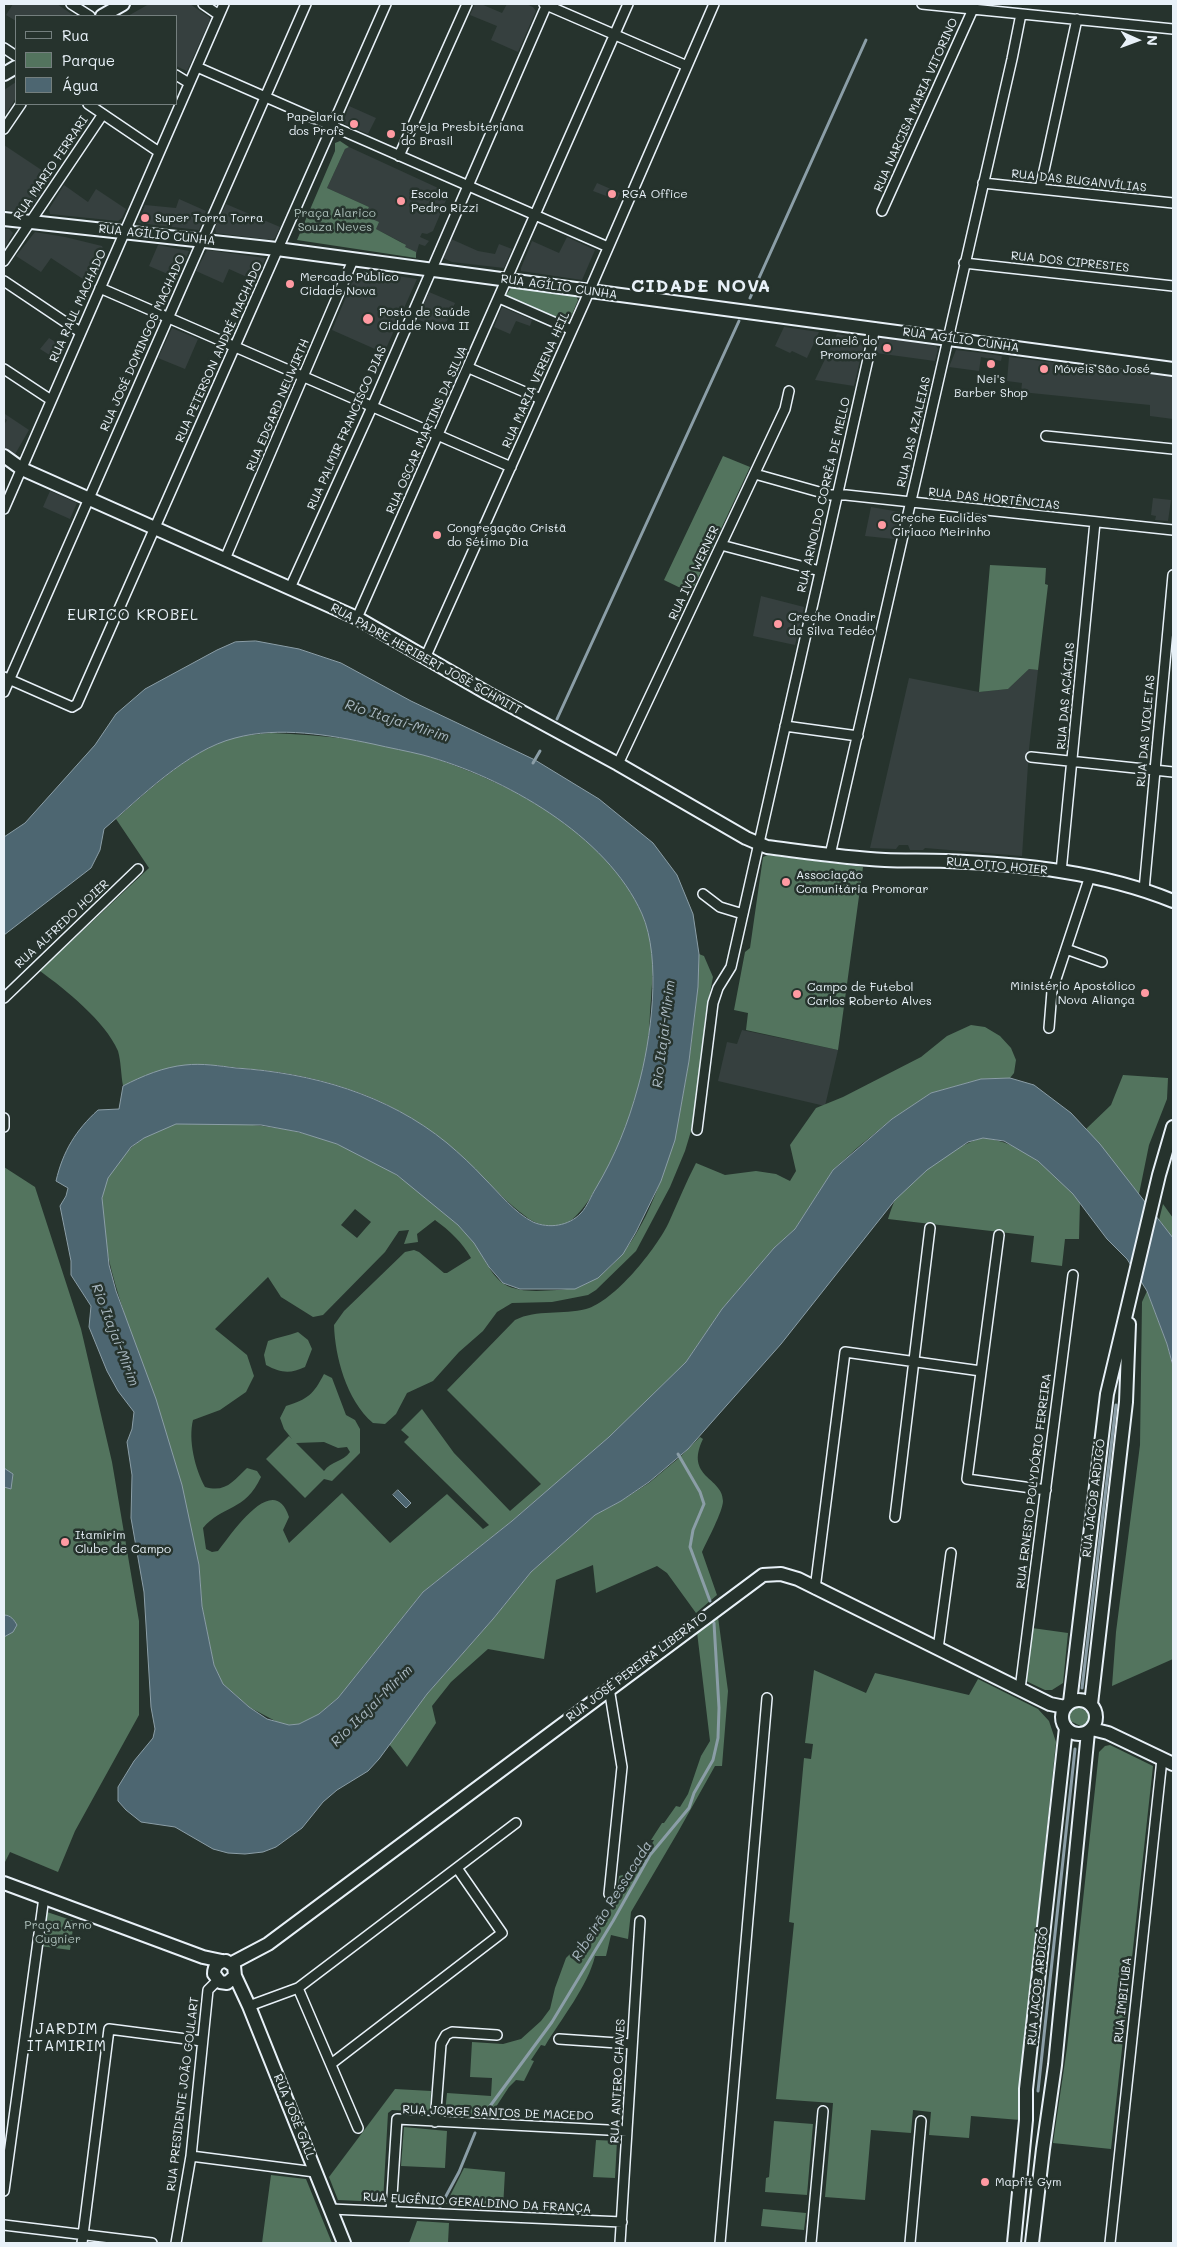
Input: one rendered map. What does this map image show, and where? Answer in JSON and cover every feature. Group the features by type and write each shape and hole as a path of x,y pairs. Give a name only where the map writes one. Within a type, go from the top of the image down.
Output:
{"main road":[{"path":"104,15 123,4"},
{"path":"4,74 15,68"},
{"name":"RUA AGÍLIO CUNHA","path":"4,219 202,240 1173,369"},
{"name":"RUA PADRE HERIBERT JOSÉ SCHMITT","path":"4,456 22,469 357,618 426,656 487,693 618,764 706,816 758,843"},
{"name":"RUA OTTO HOIER","path":"758,843 768,847 830,855 887,860 947,861 1090,876 1144,890 1173,901"},
{"name":"RUA JACOB ARDIGÓ","path":"1014,2243 1026,2120 1026,2089 1066,1714 1103,1418 1159,1175 1173,1127"},
{"name":"RUA JACOB ARDIGÓ","path":"1091,1704 1126,1402 1132,1289"},
{"name":"RUA JOSÉ PEREIRA LIBERATO","path":"226,1972 763,1575 789,1576 1020,1689 1066,1714"},
{"path":"1078,1700 1091,1704 1094,1708 1092,1726 1079,1734 1066,1714 1078,1700"},
{"path":"1092,1726 1168,1761"},
{"name":"RUA JACOB ARDIGÓ","path":"1032,2243 1055,2065 1092,1726"},
{"path":"4,1883 203,1957 226,1972"},
{"name":"RUA JOSÉ GALL","path":"226,1972 243,1991 250,2006 344,2243"}],"street":[{"path":"71,4 88,15"},
{"path":"202,4 220,15"},
{"name":"RUA RAUL MACHADO","path":"4,509 224,4"},
{"name":"RUA JOSÉ DOMINGOS MACHADO","path":"4,692 6,679 89,499 306,4"},
{"name":"RUA PETERSON ANDRÉ MACHADO","path":"6,679 72,707 77,704 386,4"},
{"path":"399,156 467,4"},
{"path":"546,4 687,66"},
{"name":"RUA PALMIR FRANCISCO DIAS","path":"290,588 372,406 546,4"},
{"name":"RUA OSCAR MARTINS DA SILVA","path":"357,618 439,436 628,4"},
{"name":"RUA MARIA VERENA HEIL","path":"426,656 572,330 714,4"},
{"path":"922,4 1173,29"},
{"name":"RUA NARCISA MARIA VITORINO","path":"882,211 973,9"},
{"name":"RUA DAS AZALEIAS","path":"830,855 949,338 964,263 1021,14"},
{"path":"1040,189 1076,19"},
{"path":"4,48 15,55"},
{"path":"197,67 608,247"},
{"path":"178,76 189,83"},
{"path":"4,129 20,105"},
{"path":"90,105 159,152"},
{"name":"RUA MARIO FERRARI","path":"4,261 103,114"},
{"name":"RUA DAS BUGANVÍLIAS","path":"983,183 1173,203"},
{"name":"RUA EDGARD NEUWIRTH","path":"226,559 353,260"},
{"name":"RUA DOS CIPRESTES","path":"964,263 1173,286"},
{"path":"4,281 80,332"},
{"path":"100,288 511,467"},
{"path":"499,298 572,330"},
{"name":"RUA ARNOLDO CORRÊA DE MELLO","path":"697,1130 713,1003 718,988 731,966 875,328"},
{"path":"468,368 541,399"},
{"path":"4,369 51,400"},
{"name":"RUA IVO WERNER","path":"618,764 785,409 789,392"},
{"path":"1046,436 1173,449"},
{"name":"RUA DAS HORTÊNCIAS","path":"755,474 830,495 1173,530"},
{"name":"RUA DAS ACÁCIAS","path":"1061,872 1095,522"},
{"path":"721,545 820,571"},
{"name":"RUA DAS VIOLETAS","path":"1144,890 1173,575"},
{"path":"785,726 858,736"},
{"path":"1030,757 1173,772"},
{"name":"RUA ALFREDO HOIER","path":"4,998 138,869"},
{"path":"1049,1028 1052,991 1090,876"},
{"path":"702,894 720,907 743,914"},
{"path":"1066,949 1102,962"},
{"path":"4,1118 4,1127"},
{"path":"895,1517 930,1228"},
{"path":"999,1235 967,1479 1046,1490"},
{"name":"RUA ERNESTO POLYDÓRIO FERREIRA","path":"1020,1689 1072,1276"},
{"path":"815,1589 845,1352 981,1371"},
{"path":"938,1649 951,1553"},
{"path":"609,1688 622,1766 609,1894"},
{"path":"720,2243 767,1698"},
{"name":"RUA IMBITUBA","path":"1110,2243 1168,1761"},
{"path":"250,2006 298,1988 516,1823"},
{"path":"331,2064 502,1933 457,1868"},
{"path":"4,2191 44,1897"},
{"name":"RUA ANTERO CHAVES","path":"620,2243 640,1921"},
{"name":"RUA PRESIDENTE JOÃO GOULART","path":"176,2243 191,2156 208,1990 226,1972"},
{"path":"298,1988 358,2128"},
{"path":"83,2239 109,2029 202,2042"},
{"path":"435,2122 441,2044 446,2035 452,2032 497,2035"},
{"path":"559,2039 632,2044"},
{"path":"811,2243 823,2111"},
{"name":"RUA JORGE SANTOS DE MACEDO","path":"391,2211 397,2119 627,2132"},
{"path":"910,2243 921,2121"},
{"path":"191,2156 315,2172"},
{"name":"RUA EUGÊNIO GERALDINO DA FRANÇA","path":"331,2209 622,2222"},
{"path":"4,2225 83,2239 152,2243"}],"shaded area":[{"path":"13,4 57,4 73,15 15,15 15,20 6,15"},
{"path":"149,4 190,4 209,17 210,20 187,71 178,67 178,15 130,15"},
{"path":"475,4 481,4 502,13 507,4 526,4 533,7 536,11 518,52 491,40 497,26 470,15"},
{"path":"15,83 15,100 4,117 4,90"},
{"path":"349,106 376,118 368,134 343,123"},
{"path":"4,145 52,177 31,208 25,212 4,210"},
{"name":"Escola Pedro Rizzi","path":"349,147 449,193 433,231 427,234 422,233 420,237 429,241 425,246 419,244 416,255 404,250 403,243 376,229 365,216 369,207 327,188 345,149"},
{"path":"597,183 620,193 617,200 593,191"},
{"path":"64,185 88,202 96,189 126,209 122,218 118,221 50,214 49,209"},
{"path":"179,199 206,211 199,230 138,223 145,205 176,208"},
{"path":"226,204 280,227 275,238 272,240 216,233 215,228"},
{"path":"4,229 9,229 13,233 4,249"},
{"path":"35,232 102,246 105,254 92,285 51,258 41,272 16,256"},
{"path":"567,237 595,250 582,280 521,271 532,241 559,253"},
{"path":"451,239 478,251 495,254 499,244 512,249 504,268 452,262 443,258"},
{"path":"158,245 189,251 177,278 149,266"},
{"path":"207,250 265,259 256,281 229,269 223,283 196,271"},
{"name":"Posto de Saúde Cidade Nova II","path":"365,271 417,279 384,353 332,330 354,278 359,273"},
{"path":"429,292 455,303 443,330 417,319"},
{"path":"502,307 532,320 530,326 516,321 510,334 494,327"},
{"path":"784,327 819,332 807,358 775,346"},
{"path":"172,328 198,339 185,369 158,358"},
{"path":"837,334 860,338 864,343 854,386 815,380"},
{"path":"883,337 936,346 938,349 935,361 876,353 879,340"},
{"path":"49,338 65,348 59,361 40,349"},
{"path":"956,350 1002,356 1001,361 981,357 979,371 949,367"},
{"path":"1009,357 1173,377 1173,419 1150,416 1150,405 1021,392 1022,383 1007,381"},
{"path":"5,414 29,430 14,456 4,448 4,425 7,420 4,418"},
{"path":"50,491 77,503 70,519 43,507"},
{"path":"1153,498 1171,500 1168,521 1155,520 1156,516 1151,515"},
{"name":"Creche Euclides Ciriaco Meirinho","path":"871,507 900,512 894,539 865,536"},
{"name":"Creche Onadir da Silva Tedéo","path":"761,596 804,607 795,645 753,636"},
{"path":"1029,669 1038,670 1029,749 1022,856 925,848 923,850 910,850 908,845 899,845 896,849 870,848 909,678 979,692 1008,689"},
{"path":"742,1030 838,1050 825,1106 718,1081 727,1042 737,1044"}],"green space":[{"name":"Praça Alarico Souza Neves","path":"340,141 349,147 345,149 327,188 369,207 365,216 379,222 376,229 416,252 416,258 297,240 335,151 335,143"},
{"path":"361,272 374,272 370,281 356,275"},
{"path":"512,287 576,296 578,300 570,319 566,322 508,297 506,295"},
{"path":"723,456 750,467 691,593 664,580"},
{"path":"990,565 1046,568 1045,584 1048,585 1038,670 1029,669 1008,689 979,692"},
{"path":"271,733 310,735 369,742 408,750 461,768 531,801 564,822 594,847 620,875 639,907 651,942 653,963 648,1042 638,1091 614,1156 585,1206 565,1224 547,1226 529,1219 507,1201 456,1151 423,1125 374,1099 348,1089 295,1075 209,1065 165,1072 123,1086 120,1059 112,1040 84,1007 40,971 149,868 116,819 172,771 204,750 236,737"},
{"name":"Campo de Futebol Carlos Roberto Alves","path":"768,855 863,867 838,1050 746,1030 748,1013 734,1010 745,952 750,948 763,857"},
{"path":"699,954 704,956 713,977 705,1019 700,1080 691,1131 685,1151 670,1187 636,1251 596,1290 588,1295 552,1302 512,1303 497,1312 483,1331 459,1352 433,1381 407,1393 396,1414 385,1424 373,1423 349,1390 340,1364 334,1325 344,1311 405,1252 414,1250 419,1252 444,1273 471,1258 455,1237 435,1220 417,1234 418,1242 404,1244 409,1230 399,1231 385,1252 323,1315 313,1317 281,1297 268,1277 215,1329 247,1355 254,1376 246,1392 220,1410 193,1420 191,1436 195,1463 205,1487 218,1488 229,1485 247,1468 257,1471 261,1477 248,1496 218,1515 203,1528 206,1549 212,1552 218,1551 233,1531 253,1510 264,1502 274,1500 282,1504 289,1517 283,1530 289,1543 342,1493 390,1543 447,1494 483,1529 489,1525 404,1442 409,1437 401,1430 422,1409 454,1453 510,1511 541,1484 447,1390 515,1320 532,1314 586,1309 609,1296 634,1273 655,1246 669,1222 696,1163 725,1175 756,1171 776,1174 790,1181 796,1171 790,1145 816,1108 843,1097 921,1057 947,1036 971,1025 985,1027 1000,1036 1011,1048 1016,1060 1014,1073 1010,1078 981,1079 931,1093 892,1119 833,1170 795,1229 774,1248 722,1309 686,1362 611,1436 512,1521 423,1592 338,1698 319,1714 299,1724 289,1725 279,1723 249,1707 223,1684 214,1665 202,1606 199,1565 108,1256 102,1200 104,1187 110,1174 127,1151 151,1134 176,1124 246,1124 289,1130 330,1141 350,1149 398,1176 451,1218 477,1247 499,1280 510,1287 530,1291 557,1290 596,1278 627,1248 651,1205 670,1153 683,1097 692,1042","holes":["355,1209 371,1222 357,1238 341,1225"]},
{"path":"1123,1075 1168,1078 1167,1099 1149,1145 1139,1194 1086,1129 1111,1105"},
{"path":"983,1138 997,1140 1024,1152 1049,1170 1080,1202 1079,1239 1065,1239 1062,1266 1031,1262 1034,1236 888,1219 895,1200 911,1182 948,1154"},
{"name":"Itamirim Clube de Campo","path":"4,1167 35,1187 81,1329 112,1462 139,1621 139,1715 75,1831 58,1872 10,1852 4,1864"},
{"path":"1163,1204 1173,1218 1173,1238 1159,1220"},
{"path":"1147,1291 1167,1344 1173,1368 1173,1659 1112,1686 1116,1632 1140,1445 1142,1302"},
{"path":"298,1332 308,1340 312,1349 305,1367 286,1372 266,1365 264,1355 268,1341"},
{"path":"324,1374 332,1378 346,1415 355,1420 360,1429 360,1453 332,1481 324,1479 305,1498 266,1459 289,1436 292,1439 284,1429 280,1418 286,1406 305,1398 313,1392","holes":["324,1442 338,1448 347,1447 350,1452 324,1471 296,1443"]},
{"path":"700,1437 703,1439 698,1452 698,1462 706,1476 721,1493 723,1501 718,1519 702,1552 717,1595 696,1613 667,1573 657,1566 596,1593 593,1565 556,1580 544,1659 488,1649 451,1682 432,1706 436,1723 407,1767 389,1744 427,1694 493,1619 531,1572 595,1515 649,1483"},
{"path":"718,1617 728,1691 722,1766 715,1766 631,1912 628,1939 611,1935 606,1956 595,1956 580,1991 545,2046 541,2045 531,2060 534,2061 524,2081 516,2080 509,2087 490,2116 445,2113 447,2093 491,2096 492,2078 470,2077 472,2042 503,2044 521,2039 541,2021 550,2009 555,1988 566,1958 582,1942 600,1913 608,1915 616,1897 619,1876 636,1871 637,1864 640,1864 639,1857 644,1858 654,1840 651,1840 662,1823 664,1823 676,1806 680,1807 688,1794 701,1756 710,1741 697,1632"},
{"path":"1032,1628 1068,1633 1063,1683 1052,1690 1045,1690 1026,1681"},
{"path":"814,1670 866,1693 875,1673 969,1695 978,1679 1038,1709 1049,1721 1056,1742 1020,2084 1020,2120 971,2116 969,2138 929,2135 931,2112 913,2110 911,2133 871,2130 865,2200 825,2197 833,2103 776,2099 794,1923 789,1922 804,1758 811,1759 813,1744 805,1743"},
{"path":"1075,1704 1094,1717 1092,1725 1087,1729 1066,1719 1067,1710"},
{"path":"1110,1745 1153,1766 1111,2149 1053,2143 1067,2048 1099,1752 1105,1746"},
{"name":"Praça Arno Cugnier","path":"44,1911 74,1921 70,1950 40,1946"},
{"path":"395,2089 431,2091 430,2112 392,2110 388,2113 383,2202 338,2200 329,2177"},
{"path":"774,2121 813,2124 807,2195 765,2192 766,2178 769,2177"},
{"path":"404,2127 447,2131 445,2168 401,2166"},
{"path":"596,2140 617,2141 615,2178 593,2177"},
{"path":"464,2168 505,2172 503,2208 446,2204"},
{"path":"271,2175 306,2179 332,2243 262,2243"},
{"path":"763,2209 806,2213 804,2230 761,2226"},
{"path":"417,2221 449,2223 448,2243 409,2243"}],"water":[{"name":"Rio Itajaí-Mirim","path":"256,641 299,649 341,663 411,701 535,760 599,799 653,843 677,875 693,914 699,954 698,987 689,1061 675,1140 661,1181 623,1254 598,1278 575,1289 520,1289 503,1283 489,1267 474,1243 458,1225 397,1175 337,1144 299,1132 261,1125 176,1124 144,1138 131,1147 108,1178 102,1198 109,1265 116,1291 156,1399 182,1485 199,1565 202,1606 214,1665 223,1684 249,1707 267,1719 289,1725 299,1724 319,1714 338,1698 423,1592 512,1521 609,1437 686,1362 722,1309 774,1248 795,1229 833,1170 892,1119 931,1093 981,1079 1010,1078 1034,1085 1071,1113 1100,1144 1173,1238 1173,1366 1167,1344 1147,1291 1127,1259 1107,1239 1073,1194 1038,1161 1004,1141 983,1138 968,1142 927,1170 895,1200 781,1344 688,1449 649,1482 621,1501 595,1515 531,1572 493,1619 427,1694 368,1771 337,1790 323,1802 302,1828 276,1847 263,1852 245,1854 228,1853 213,1849 175,1827 141,1822 118,1801 118,1787 134,1761 153,1738 155,1729 151,1707 144,1592 131,1518 132,1475 127,1442 132,1429 134,1412 118,1391 107,1371 89,1327 91,1306 71,1275 71,1261 60,1206 68,1188 56,1181 62,1160 71,1142 83,1125 98,1110 119,1109 123,1086 145,1075 191,1064 264,1071 293,1075 348,1089 399,1111 447,1143 526,1218 539,1224 552,1226 565,1223 571,1221 585,1208 615,1152 630,1114 647,1047 653,976 648,932 642,914 626,885 604,859 579,835 550,813 519,794 454,765 423,755 373,744 304,733 252,734 235,738 217,744 182,764 165,776 104,829 100,850 91,868 4,935 4,837 25,823 95,745 116,714 145,689 235,642"},
{"path":"4,1468 13,1474 11,1489 4,1487"},
{"path":"398,1490 411,1503 406,1508 393,1495"},
{"path":"4,1615 10,1617 17,1625 13,1632 4,1637"}],"waterway":[{"path":"750,298 866,40"},
{"path":"557,719 739,321"},
{"path":"533,763 540,751"},
{"path":"1082,1688 1116,1405"},
{"name":"Ribeirão Ressacada","path":"678,1454 700,1492 704,1504 693,1530 690,1547 710,1601"},
{"name":"Ribeirão Ressacada","path":"482,2117 552,2022 650,1855 689,1808 694,1793 713,1760 718,1738 719,1708 714,1623"},
{"path":"1038,2091 1075,1749"},
{"name":"Ribeirão Ressacada","path":"440,2207 459,2172 475,2133"}],"place":[{"name":"Papelaria dos Profs","path":"354,124"},
{"name":"Igreja Presbiteriana do Brasil","path":"391,134"},
{"name":"RGA Office","path":"612,194"},
{"name":"Escola Pedro Rizzi","path":"401,201"},
{"name":"Super Torra Torra","path":"145,218"},
{"name":"Mercado Público Cidade Nova","path":"290,284"},
{"name":"Posto de Saúde Cidade Nova II","path":"368,319"},
{"name":"Camelô do Promorar","path":"887,348"},
{"name":"Nei's Barber Shop","path":"991,364"},
{"name":"Móveis São José","path":"1044,369"},
{"name":"Creche Euclides Ciriaco Meirinho","path":"882,525"},
{"name":"Congregação Cristã do Sétimo Dia","path":"437,535"},
{"name":"Creche Onadir da Silva Tedéo","path":"778,624"},
{"name":"Associação Comunitária Promorar","path":"786,882"},
{"name":"Ministério Apostólico Nova Aliança","path":"1145,993"},
{"name":"Campo de Futebol Carlos Roberto Alves","path":"797,994"},
{"name":"Itamirim Clube de Campo","path":"65,1542"},
{"name":"Mapfit Gym","path":"985,2182"}],"district":[{"name":"CIDADE NOVA","path":"701,286"},
{"name":"EURICO KROBEL","path":"133,615"},
{"name":"JARDIM ITAMIRIM","path":"67,2038"}]}
